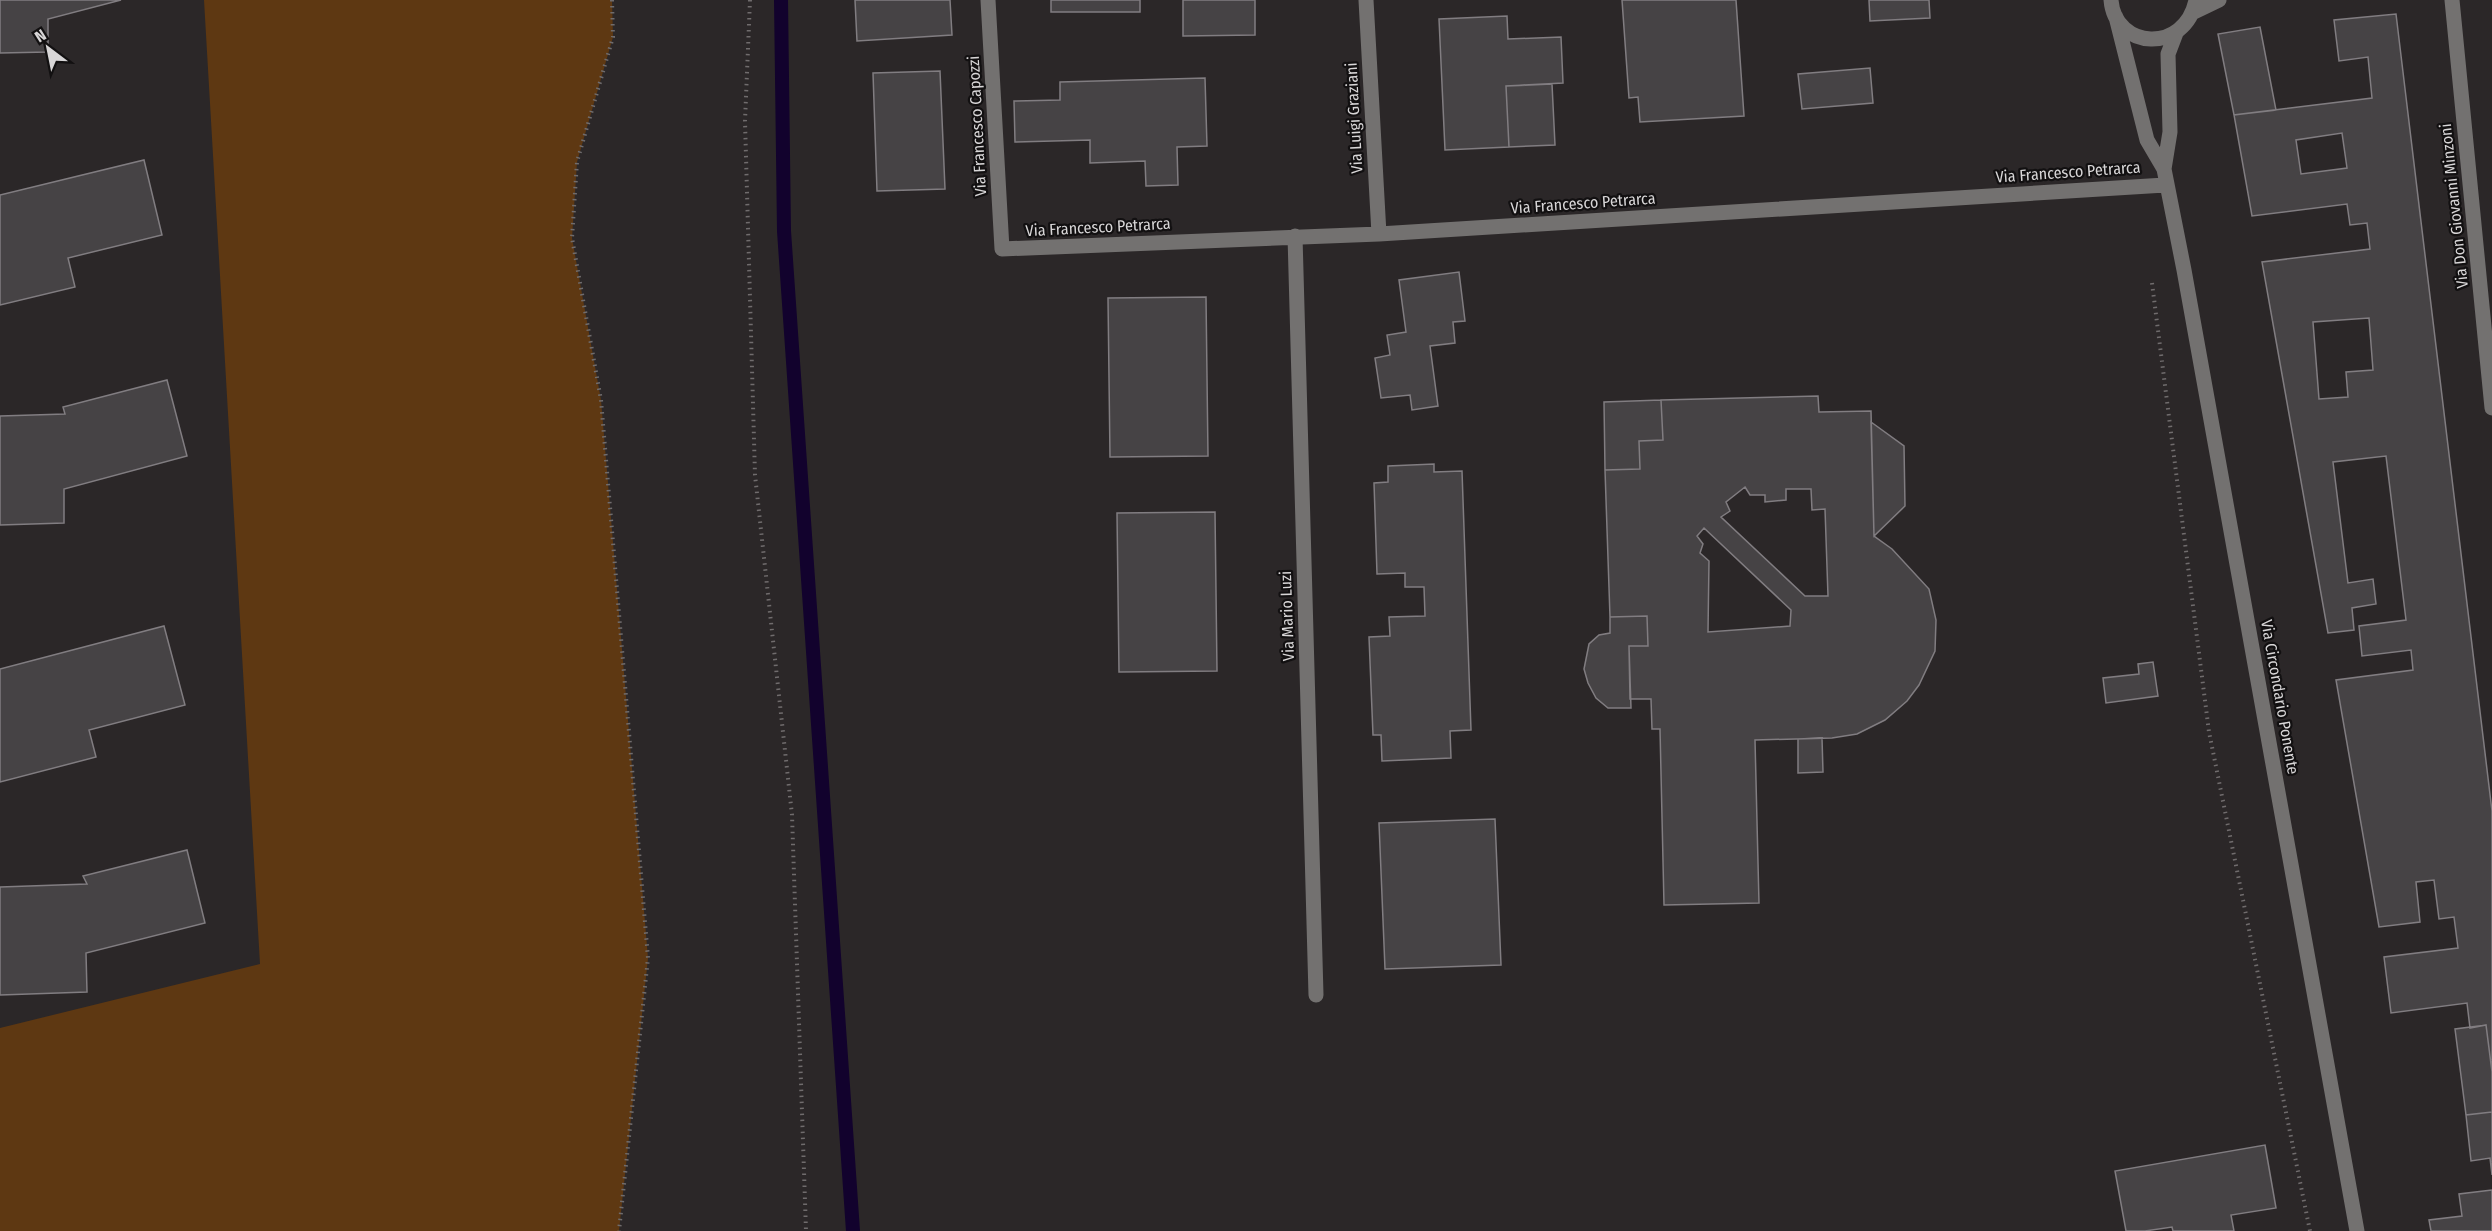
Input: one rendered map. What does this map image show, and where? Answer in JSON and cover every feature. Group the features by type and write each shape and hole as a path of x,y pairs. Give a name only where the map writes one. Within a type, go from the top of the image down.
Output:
{"street":[{"name":"Via Francesco Capozzi","path":"988,0 1002,249"},
{"name":"Via Luigi Graziani","path":"1366,0 1379,234"},
{"name":"Via Circondario Ponente","path":"2111,0 2147,140 2164,177 2184,270 2357,1231"},
{"path":"2116,17 2124,28 2136,36 2163,39 2176,33 2186,24 2195,6 2218,0"},
{"name":"Via Don Giovanni Minzoni","path":"2452,0 2492,408"},
{"name":"Via Circondario Ponente","path":"2164,177 2170,132 2168,54 2176,33"},
{"name":"Via Francesco Petrarca","path":"1002,249 1379,234 2164,177"},
{"name":"Via Mario Luzi","path":"1295,236 1316,995"}],"path":[{"path":"612,0 613,37 577,162 572,238 601,400 648,958 619,1231"},
{"path":"750,0 745,121 755,475 792,815 806,1231"},
{"path":"2152,278 2209,732 2310,1231"}],"shaded area":[{"path":"204,0 612,0 613,37 577,162 572,238 601,400 648,958 619,1231 0,1231 0,1028 260,964"}],"building":[{"path":"0,0 121,0 48,19 48,52 0,53"},
{"path":"855,0 950,0 952,35 857,41"},
{"path":"1051,0 1140,0 1140,12 1051,12"},
{"path":"1183,0 1255,0 1255,35 1183,36"},
{"path":"1622,0 1736,0 1744,116 1640,122 1638,97 1629,98"},
{"path":"1869,0 1929,0 1930,18 1870,21"},
{"path":"2396,14 2492,811 2492,1072 2486,1025 2470,1028 2467,1003 2391,1013 2384,957 2458,948 2454,917 2439,919 2434,880 2416,882 2420,922 2379,927 2336,680 2413,670 2411,650 2362,656 2359,626 2406,620 2386,456 2333,462 2348,583 2373,579 2376,604 2352,608 2354,630 2328,633 2262,262 2370,249 2367,223 2350,225 2347,204 2252,216 2234,115 2372,98 2368,57 2339,61 2334,20","holes":["2342,133 2347,168 2301,174 2296,140","2369,318 2373,370 2346,372 2348,397 2319,399 2313,322"]},
{"path":"1507,16 1508,39 1561,37 1563,83 1506,86 1509,147 1445,150 1439,19"},
{"path":"2260,27 2276,110 2234,115 2218,34"},
{"path":"1870,68 1873,103 1802,109 1798,74"},
{"path":"940,71 945,189 877,191 873,73"},
{"path":"1205,78 1207,146 1177,147 1178,185 1146,186 1145,161 1090,163 1090,140 1015,142 1014,101 1060,100 1060,82"},
{"path":"1552,84 1555,145 1509,147 1506,86"},
{"path":"144,160 162,235 68,258 75,287 0,305 0,195"},
{"path":"1459,272 1465,321 1453,322 1455,343 1430,346 1438,406 1412,410 1410,395 1381,398 1375,358 1390,355 1387,335 1406,332 1399,280"},
{"path":"1206,297 1208,456 1110,457 1108,298"},
{"path":"167,380 187,456 64,489 64,523 0,525 0,416 65,414 63,407"},
{"path":"1818,396 1819,412 1871,411 1874,536 1892,549 1929,589 1936,620 1935,651 1919,685 1907,701 1885,720 1857,734 1832,738 1755,740 1759,903 1664,905 1660,729 1652,729 1651,699 1630,699 1629,646 1648,646 1647,616 1610,617 1605,470 1640,469 1639,441 1663,440 1661,400","holes":["1745,487 1750,495 1765,495 1765,502 1786,500 1786,489 1811,489 1812,510 1825,509 1828,596 1805,596 1721,517 1730,511 1726,502","1704,528 1791,610 1790,626 1708,632 1709,561 1700,553 1703,544 1697,536"]},
{"path":"1661,400 1663,440 1639,441 1640,469 1605,470 1604,402"},
{"path":"1871,422 1904,446 1905,506 1874,536"},
{"path":"1434,464 1434,472 1462,471 1471,730 1450,731 1451,758 1382,761 1381,735 1373,735 1369,637 1390,636 1389,617 1425,616 1424,587 1405,587 1405,573 1377,574 1374,483 1388,482 1388,466"},
{"path":"1215,512 1217,671 1119,672 1117,513"},
{"path":"1647,616 1648,646 1629,646 1631,708 1608,708 1596,698 1588,683 1584,669 1589,644 1599,635 1610,633 1610,617"},
{"path":"164,626 185,705 89,730 96,757 0,782 0,669"},
{"path":"2153,662 2158,696 2106,703 2103,678 2139,674 2138,664"},
{"path":"1822,738 1823,772 1798,773 1798,739"},
{"path":"1495,819 1501,965 1385,969 1379,823"},
{"path":"187,850 205,923 86,953 87,992 0,995 0,887 87,884 83,876"},
{"path":"2486,1025 2492,1072 2492,1112 2466,1115 2455,1029"},
{"path":"2492,1112 2492,1175 2490,1158 2471,1161 2466,1115"},
{"path":"2265,1145 2276,1208 2231,1215 2234,1231 2173,1231 2172,1227 2126,1231 2115,1171"},
{"path":"2492,1190 2492,1231 2431,1231 2429,1220 2462,1216 2459,1194"}],"waterway":[{"path":"781,0 784,231 853,1231"}]}
